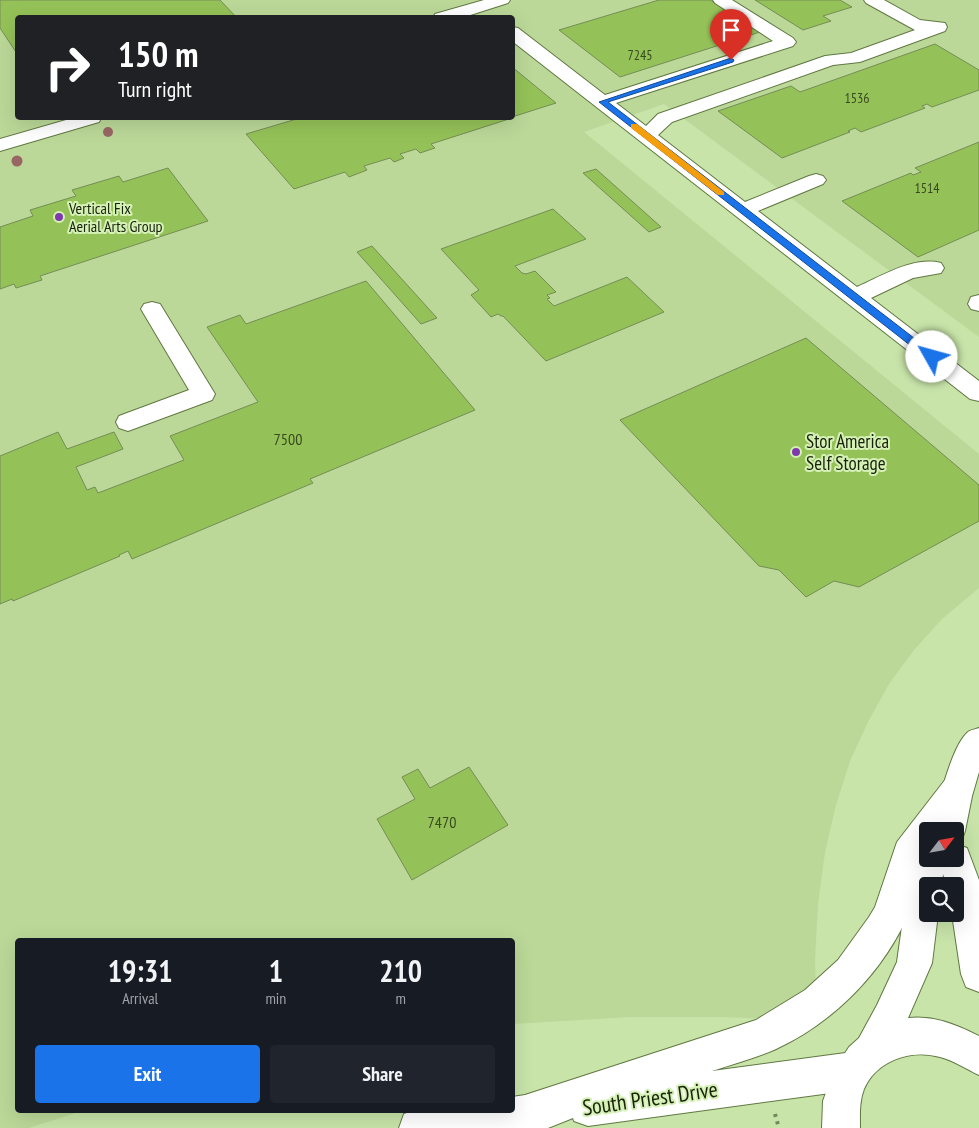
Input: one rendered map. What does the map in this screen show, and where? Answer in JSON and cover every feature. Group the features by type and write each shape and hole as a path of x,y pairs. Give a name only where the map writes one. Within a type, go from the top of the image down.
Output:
{"street":[{"path":"448,15 476,3 502,0"},
{"path":"603,102 787,42 721,0"},
{"path":"646,136 665,118 831,60 854,58 939,27 916,25 872,0"},
{"path":"476,3 490,15"},
{"path":"515,34 979,394"},
{"path":"0,146 85,120"},
{"path":"742,210 816,180"},
{"path":"854,297 908,272 933,268"},
{"path":"128,422 203,394 152,309"},
{"path":"951,822 956,790 969,756 979,742"},
{"path":"521,1116 765,1035 818,1003 851,973 890,915 909,853 956,790"},
{"path":"841,1128 842,1097 890,1018 914,963 927,868"},
{"path":"958,868 964,886 979,974"},
{"name":"South Priest Drive","path":"418,1128 521,1116 863,1060 897,1038 925,1036 956,1044 979,1056"}],"path":[{"path":"775,1112 779,1128"}],"shaded area":[{"path":"0,0 979,0 979,337 664,104 584,132 979,454 979,588 942,619 914,650 889,684 868,722 850,761 836,805 825,852 818,904 815,960 817,1021 723,1017 630,1017 515,1024 515,938 15,938 15,1113 76,1113 29,1128 0,1128"}],"building":[{"path":"0,0 220,0 234,15 15,15 15,50 0,28"},
{"path":"659,0 710,0 760,32 620,77 559,30"},
{"path":"755,0 840,0 852,7 823,16 831,21 803,30"},
{"path":"935,44 979,70 979,90 932,107 927,104 922,106 925,108 861,132 855,128 848,131 850,132 782,158 718,111 791,86 800,92"},
{"path":"515,69 556,103 515,116"},
{"path":"293,120 506,120 431,144 435,148 420,153 416,149 400,154 404,158 394,162 390,158 364,166 367,170 349,177 345,172 294,189 246,134"},
{"path":"979,142 979,230 918,257 842,201 911,173 913,175 921,172 915,168"},
{"path":"168,168 208,221 40,276 42,280 16,288 14,284 0,289 0,227 33,216 30,210 76,196 72,190 119,176 123,182"},
{"path":"596,169 661,227 649,232 583,173"},
{"path":"553,209 586,239 515,266 522,273 526,274 535,271 556,292 547,295 550,298 547,299 554,306 627,277 664,312 546,361 503,316 498,314 491,317 471,295 479,290 441,249"},
{"path":"372,246 437,318 421,324 357,252"},
{"path":"366,281 475,410 310,479 313,483 132,559 128,551 13,601 12,599 0,604 0,456 58,432 67,449 114,432 123,449 76,467 87,490 95,487 98,493 184,460 170,436 258,402 207,327 240,315 246,324"},
{"name":"Stor America Self Storage","path":"806,338 979,485 979,521 859,587 834,581 806,597 779,570 759,566 620,420"},
{"path":"469,767 508,825 412,880 377,819 415,799 402,777 418,769 430,788"}],"slow traffic":[{"path":"634,126 721,194"}],"place":[{"name":"Vertical Fix Aerial Arts Group","path":"59,217"},
{"name":"Stor America Self Storage","path":"796,452"}],"route":[{"path":"731,60 603,102 932,357"}]}
